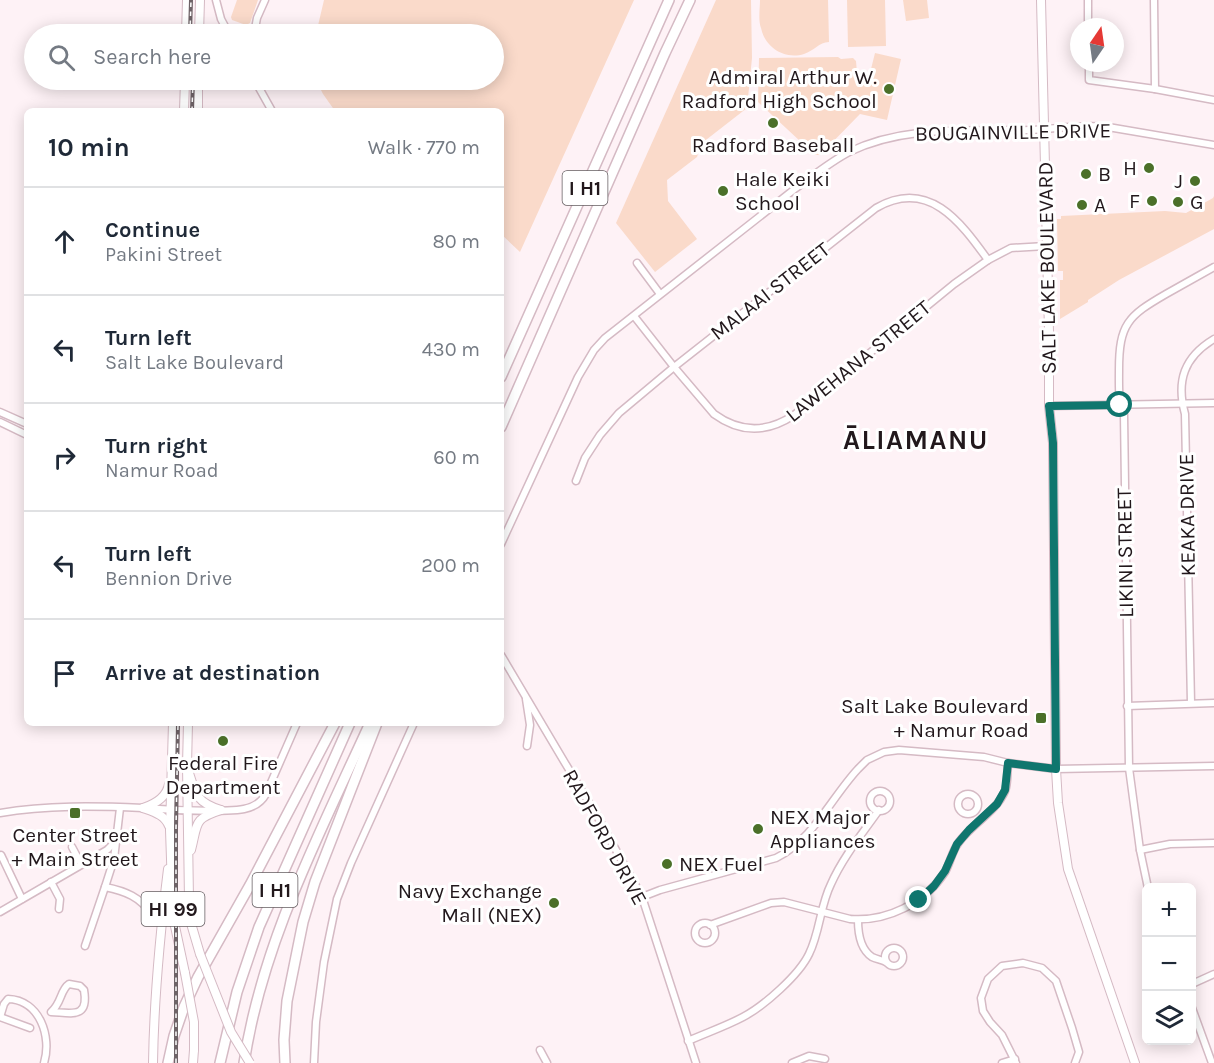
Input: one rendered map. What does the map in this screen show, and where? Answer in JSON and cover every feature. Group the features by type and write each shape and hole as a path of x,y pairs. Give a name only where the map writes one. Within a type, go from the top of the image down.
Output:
{"highway":[{"name":"I H1","path":"504,369 669,0"},
{"name":"I H1","path":"504,420 690,0"},
{"path":"168,1063 184,1007 198,977 250,885 333,726"},
{"name":"I H1","path":"220,1063 237,992 259,927 349,726"},
{"name":"I H1","path":"243,1063 254,1007 273,946 302,873 369,726"},
{"path":"286,1063 293,964 303,922 315,882 376,726"},
{"path":"174,1063 184,1007"}],"main road":[{"path":"186,24 187,0"},
{"path":"199,24 200,0"},
{"name":"SALT LAKE BOULEVARD","path":"1041,0 1049,406 1053,443 1058,803 1068,869 1135,1063"},
{"path":"184,108 185,90"},
{"path":"198,90 198,108"},
{"name":"HI 99","path":"173,726 170,844 173,917 194,1022 193,1063"},
{"name":"HI 99","path":"188,726 190,920 200,954 243,1063"},
{"path":"187,766 195,791 201,800 207,806 221,810"},
{"path":"143,808 152,805 168,791 172,768"},
{"path":"143,808 163,816 168,821 170,830"},
{"path":"189,860 196,827 201,818 221,810"},
{"path":"153,1063 158,975 170,844"},
{"path":"231,1032 250,1063"}],"street":[{"path":"216,0 224,24"},
{"path":"256,24 265,0"},
{"path":"1088,0 1088,18"},
{"path":"1154,0 1155,89"},
{"path":"1089,72 1089,80 1214,100"},
{"path":"260,90 270,108"},
{"name":"BOUGAINVILLE DRIVE","path":"504,538 585,363 599,344 820,171 849,152 895,136 931,131 1100,126 1214,145"},
{"name":"MALAAI STREET","path":"576,481 585,458 600,435 619,413 876,208 891,200 903,198 932,202 950,214 988,260"},
{"name":"LAWEHANA STREET","path":"634,316 707,407 722,420 740,427 759,429 777,424 794,415 954,284 988,260 1011,248 1046,246"},
{"path":"637,263 660,294"},
{"name":"LIKINI STREET","path":"1147,883 1129,768 1124,415 1120,405 1119,349 1129,321 1143,308 1214,267"},
{"name":"KEAKA DRIVE","path":"1191,704 1185,414 1182,403 1182,380 1187,365 1198,349 1214,339"},
{"path":"1049,406 1214,403"},
{"path":"0,412 24,423"},
{"path":"0,422 24,434"},
{"name":"RADFORD DRIVE","path":"504,660 596,814 642,897 696,1063"},
{"path":"525,696 530,725 527,746"},
{"path":"1127,706 1214,703"},
{"path":"0,813 42,808 143,808 188,811 242,810 253,807 262,801 296,726"},
{"path":"314,1063 316,1022 324,962 337,899 413,726"},
{"path":"642,897 776,858 788,852 808,833 858,769 867,760 884,752 899,750 984,757 1008,763 1056,769 1214,766"},
{"path":"710,925 771,903 784,902 858,920 891,915 919,900 934,886 945,871 957,844 997,804 1005,790 1008,763"},
{"path":"85,946 114,859 120,808"},
{"path":"688,1041 745,1017 797,973 816,939 830,886 841,863 879,810"},
{"path":"975,810 982,818"},
{"path":"0,912 107,850 118,832"},
{"path":"1140,850 1170,844 1214,843"},
{"path":"72,847 81,864"},
{"path":"1,855 22,899"},
{"path":"51,882 60,899 59,909"},
{"path":"105,887 134,896 152,915"},
{"path":"858,920 858,935 864,948 872,957 886,962"},
{"path":"1002,1063 1015,1061 1002,1035 983,1011 981,998 988,979 1002,966 1023,963 1042,968 1056,981 1078,1052 1075,1063"},
{"path":"1196,982 1214,974"},
{"path":"40,1019 57,1008 66,986 73,984 85,992 84,1004 78,1013 51,1012"},
{"path":"30,1028 0,1017 8,999 15,999 28,1006 40,1019 47,1038 44,1063"},
{"path":"1196,1021 1212,1062"},
{"path":"540,1050 547,1063"},
{"path":"792,1063 809,1056 825,1059"}],"shaded area":[{"path":"237,0 258,0 250,23 243,24 232,20"},
{"path":"324,0 634,0 520,252 504,237 504,108 333,108 321,90 504,90 504,24 318,24"},
{"path":"716,0 751,0 752,58 747,108 702,143 697,157 667,180 668,201 697,239 655,272 616,223"},
{"path":"760,0 828,0 829,42 822,43 808,53 797,55 777,51 771,47 763,35 760,22"},
{"path":"847,0 885,0 886,46 848,47"},
{"path":"903,0 927,0 929,18 906,21"},
{"path":"875,53 901,59 887,120 860,114 820,155 815,155 758,102 759,58 853,58 856,61 857,73 867,85"},
{"path":"1214,196 1214,229 1119,280 1060,319 1060,280 1063,280 1063,271 1058,271 1057,219 1061,219 1061,216 1165,211 1186,213"}],"railway":[{"path":"190,24 191,0"},
{"path":"192,108 193,90"},
{"path":"176,1063 178,726"}],"place":[{"name":"Admiral Arthur W. Radford High School","path":"889,89"},
{"name":"Radford Baseball","path":"773,123"},
{"name":"H","path":"1149,168"},
{"name":"B","path":"1086,174"},
{"name":"J","path":"1195,181"},
{"name":"Hale Keiki School","path":"723,191"},
{"name":"F","path":"1152,201"},
{"name":"G","path":"1178,202"},
{"name":"A","path":"1082,205"},
{"name":"Salt Lake Boulevard + Namur Road","path":"1041,718"},
{"name":"Federal Fire Department","path":"223,741"},
{"name":"Center Street + Main Street","path":"75,813"},
{"name":"NEX Major Appliances","path":"758,829"},
{"name":"NEX Fuel","path":"667,864"},
{"name":"Navy Exchange Mall (NEX)","path":"554,903"}],"district":[{"name":"ĀLIAMANU","path":"916,440"}],"route":[{"path":"919,900 934,886 945,871 957,844 997,804 1005,790 1008,763 1056,769 1053,443 1049,406 1120,405"}]}
